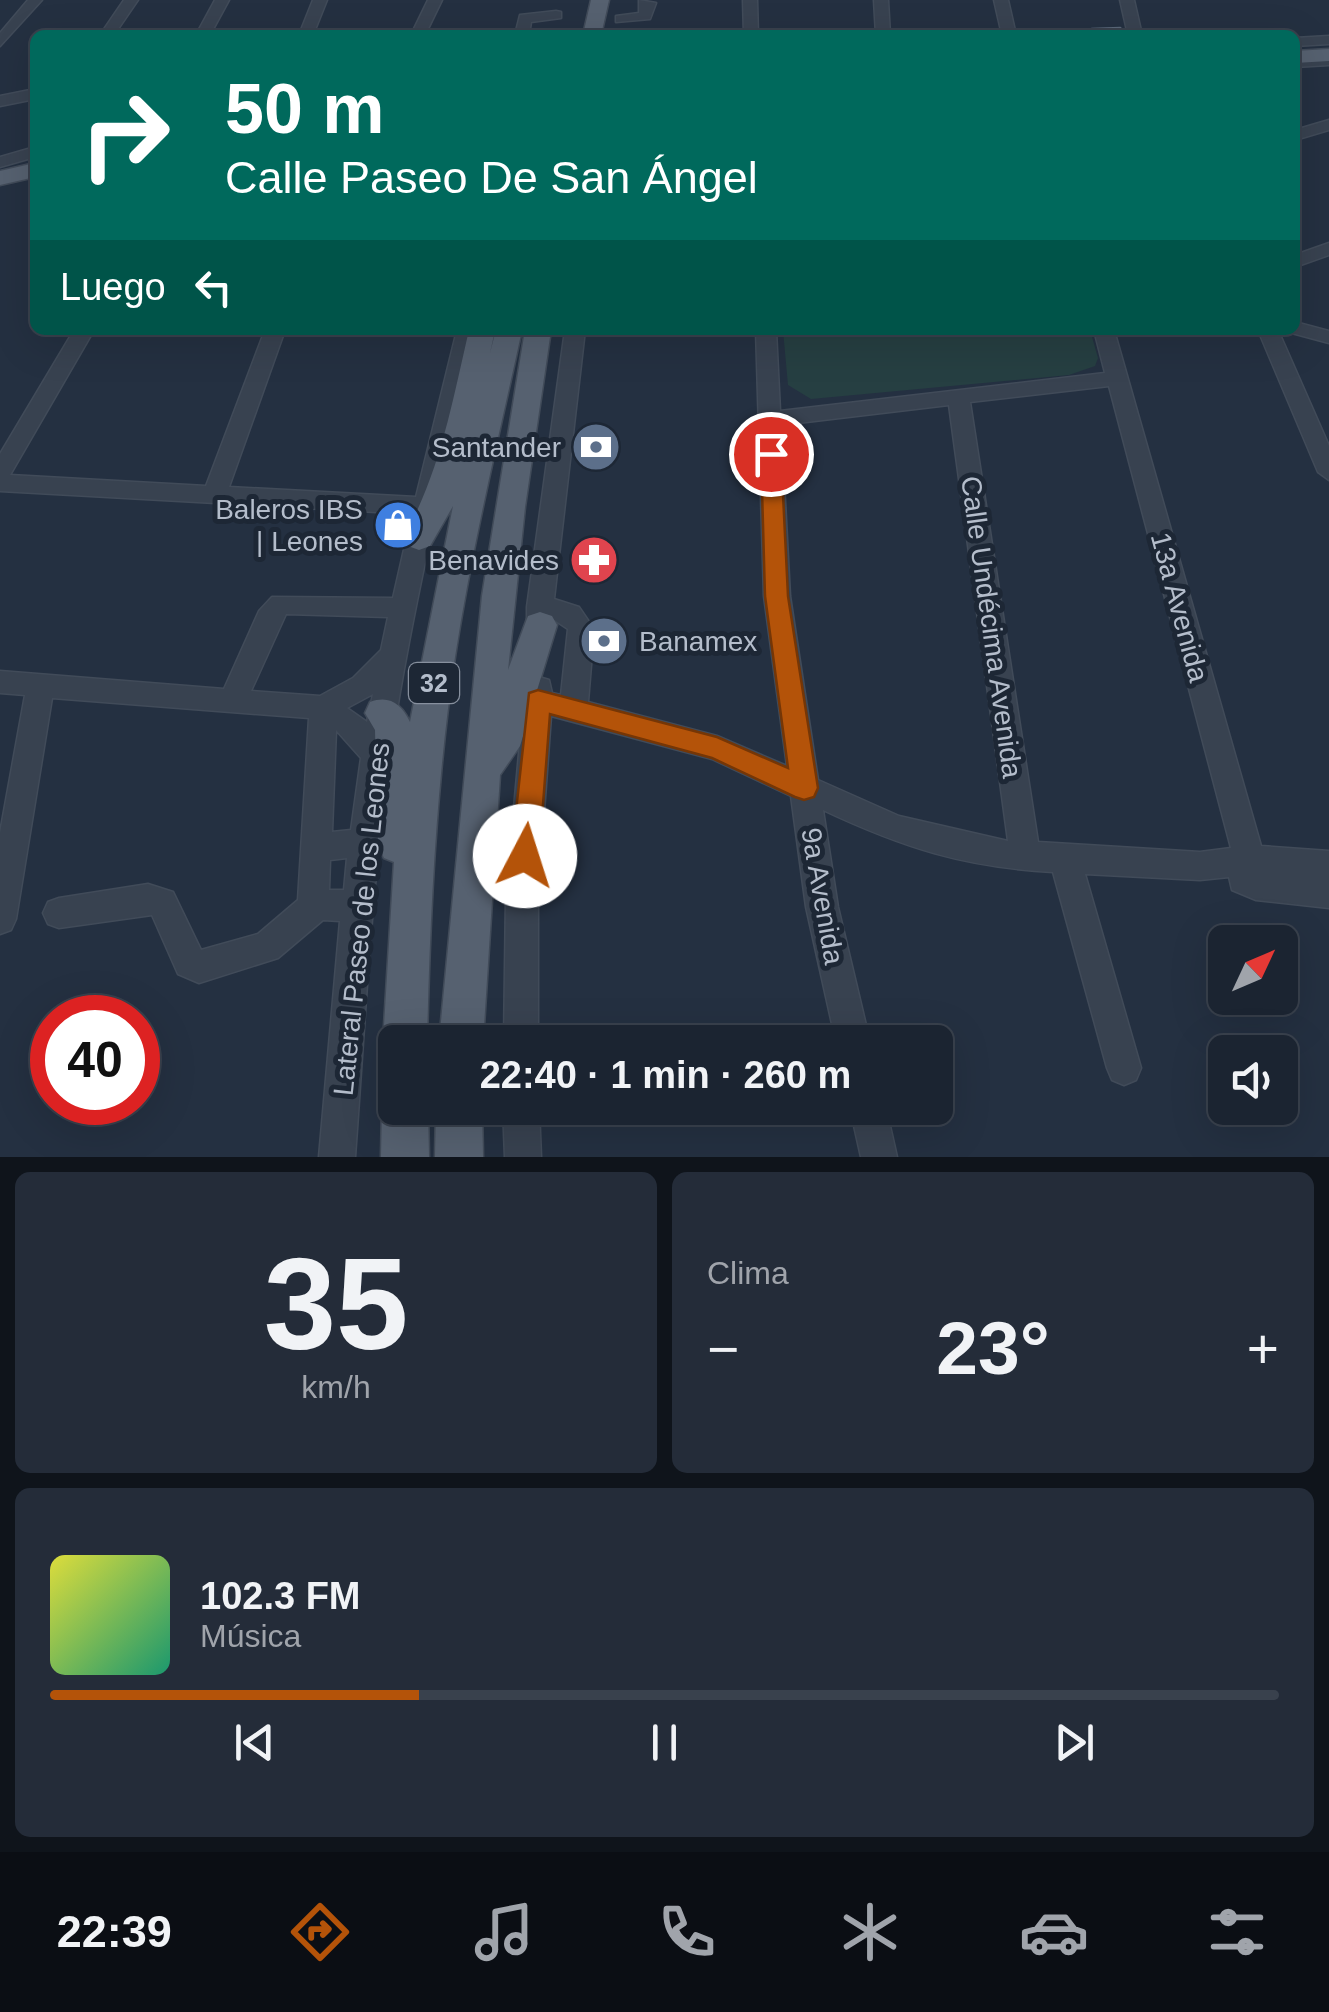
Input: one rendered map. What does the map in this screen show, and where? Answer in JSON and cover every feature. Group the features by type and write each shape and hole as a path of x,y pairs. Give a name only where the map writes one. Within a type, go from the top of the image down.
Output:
{"main road":[{"path":"575,30 581,0"},
{"path":"593,30 600,0"},
{"path":"1300,47 1329,50"},
{"path":"1300,59 1329,50"},
{"path":"0,164 30,156"},
{"path":"0,178 30,171"},
{"path":"419,538 432,522 450,464 481,335"},
{"name":"32","path":"406,1025 410,888 431,700 444,623 508,335"},
{"name":"32","path":"463,1025 480,771 517,445 537,335"},
{"path":"480,771 502,746 540,616"},
{"path":"383,714 393,724 399,863 410,888"},
{"path":"405,1125 405,1157"},
{"path":"459,1157 460,1125"}],"street":[{"path":"0,42 35,0"},
{"path":"110,30 131,0"},
{"path":"206,30 222,0"},
{"path":"308,30 320,0"},
{"path":"420,30 435,0"},
{"path":"619,27 624,0"},
{"path":"619,27 645,16 649,3 646,0"},
{"path":"750,0 751,30"},
{"path":"881,0 883,30"},
{"path":"1001,0 1008,30"},
{"path":"1129,0 1135,28"},
{"path":"523,30 525,18 558,8"},
{"path":"0,101 30,95"},
{"path":"1300,134 1329,125"},
{"path":"1300,259 1329,249"},
{"path":"1300,312 1329,320"},
{"path":"1300,329 1329,338"},
{"path":"0,473 81,335"},
{"path":"214,495 274,335"},
{"name":"Lateral Paseo de los Leones","path":"337,1157 364,843 376,755 424,506 466,335"},
{"path":"521,1025 522,895 538,700 540,616 573,335"},
{"name":"9a Avenida","path":"766,335 777,596 822,907 849,1025"},
{"name":"13a Avenida","path":"1105,335 1253,872"},
{"path":"1270,335 1329,472"},
{"path":"770,419 1117,378"},
{"name":"Calle Undécima Avenida","path":"958,396 1025,857"},
{"path":"0,483 424,506"},
{"path":"233,700 272,612 281,604 405,608"},
{"path":"540,616 568,612 577,618 581,629 573,710"},
{"path":"323,708 364,686 395,652"},
{"path":"0,682 323,708 354,726 376,755"},
{"path":"0,920 40,684"},
{"path":"538,700 717,748 895,829 991,854 1253,872 1329,894"},
{"path":"317,905 312,898 323,708"},
{"path":"314,847 364,843"},
{"path":"1065,858 1124,1068"},
{"path":"1253,872 1329,865"},
{"path":"59,912 148,899 162,903 190,962 199,967 267,948 317,905 358,906"},
{"path":"522,1125 523,1157"},
{"path":"872,1125 879,1157"}],"green space":[{"path":"783,335 1091,335 1098,358 1095,366 1069,375 811,399 788,385"}],"place":[{"name":"Santander","path":"596,447"},
{"name":"Baleros IBS | Leones","path":"398,525"},
{"name":"Benavides","path":"594,560"},
{"name":"Banamex","path":"604,641"}],"route":[{"path":"525,856 538,700 717,748 804,788 777,596 771,454"}]}
